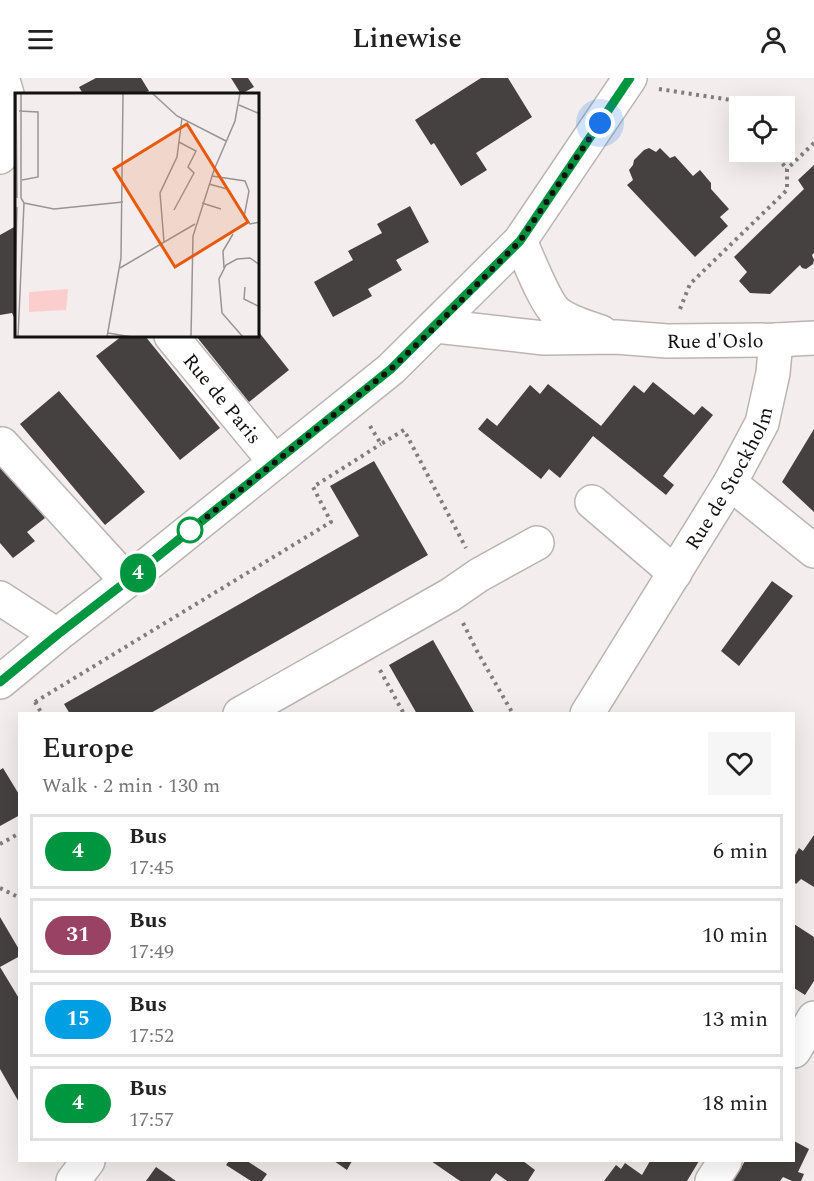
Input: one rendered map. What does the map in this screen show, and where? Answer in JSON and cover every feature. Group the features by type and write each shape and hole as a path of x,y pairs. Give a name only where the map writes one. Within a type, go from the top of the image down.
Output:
{"street":[{"path":"0,157 7,143 12,121 9,97 2,78"},
{"name":"Rue de Paris","path":"0,682 391,369 436,326 520,241 628,81"},
{"name":"Rue d'Oslo","path":"520,241 555,312 568,321 616,337"},
{"name":"Rue d'Oslo","path":"436,326 544,338 616,337 667,340 814,338"},
{"name":"Rue de Paris","path":"173,338 275,462"},
{"name":"Rue de Stockholm","path":"587,712 730,483 762,423 774,373 776,340"},
{"path":"2,444 127,581"},
{"path":"730,483 814,551"},
{"path":"592,502 675,573"},
{"path":"244,712 537,543"},
{"path":"0,598 57,635"},
{"path":"795,1049 814,1018"},
{"path":"73,1181 86,1162"},
{"path":"712,1181 724,1162"}],"path":[{"path":"628,81 729,100"},
{"path":"787,169 814,143"},
{"path":"690,284 787,190 787,169 781,162"},
{"path":"354,398 381,444"},
{"path":"35,702 331,522 313,487 404,430 480,575"},
{"path":"365,643 403,712"},
{"path":"477,651 512,712"},
{"path":"0,844 18,834"},
{"path":"0,888 18,897"}],"building":[{"path":"96,78 141,78 149,91 144,93 82,93 79,87"},
{"path":"231,78 248,78 254,87 240,93"},
{"path":"481,78 508,78 532,117 476,153 487,170 461,186 434,143 431,145 415,120"},
{"path":"649,148 656,152 660,148 670,158 675,156 693,176 700,170 711,183 711,189 729,209 720,217 728,226 695,257 627,185 633,180 629,170 634,160"},
{"path":"814,165 813,264 806,269 800,265 770,294 750,293 739,281 747,272 734,257 804,189 798,180"},
{"path":"410,206 429,242 396,260 402,270 368,289 372,296 333,317 314,282 353,260 348,251 382,233 377,224"},
{"path":"15,227 15,317 12,313 0,315 0,235"},
{"path":"260,334 289,370 249,402 198,338 260,338"},
{"path":"119,338 147,338 220,428 180,460 96,356"},
{"path":"653,382 694,415 702,406 713,415 663,476 674,485 666,495 593,436 560,478 549,469 541,479 478,429 487,418 497,426 530,385 540,394 548,384 601,426 634,385 644,393"},
{"path":"59,391 145,492 105,525 20,424"},
{"path":"814,429 814,512 782,482"},
{"path":"374,461 428,555 153,712 69,712 64,704 359,536 330,486"},
{"path":"0,464 45,518 27,532 35,541 13,558 0,543"},
{"path":"772,581 793,596 739,666 721,651"},
{"path":"433,640 474,712 416,712 389,665"},
{"path":"3,768 18,793 18,816 0,826 0,770"},
{"path":"814,835 814,887 801,879 795,883 795,855 799,848 803,851"},
{"path":"0,917 18,948 18,957 0,967"},
{"path":"795,925 814,937 814,981 805,995 795,989"},
{"path":"0,967 18,997 18,1100 0,1069"},
{"path":"795,1142 809,1149 798,1172 804,1174 801,1181 792,1181 783,1177 780,1181 733,1181 744,1162 795,1162"},
{"path":"228,1162 249,1162 267,1174 262,1181 251,1181 226,1165"},
{"path":"335,1162 351,1162 347,1170"},
{"path":"432,1162 524,1162 535,1170 528,1181 507,1181 496,1173 490,1181 460,1181"},
{"path":"649,1162 698,1162 687,1181 604,1181 616,1165 621,1169 625,1163 642,1175"},
{"path":"156,1167 176,1181 146,1181"}],"bus line":[{"name":"4","path":"0,682 391,369 436,326 520,241 630,78"}],"route":[{"path":"190,530 182,537 391,369 436,326 520,241 600,123"}]}
